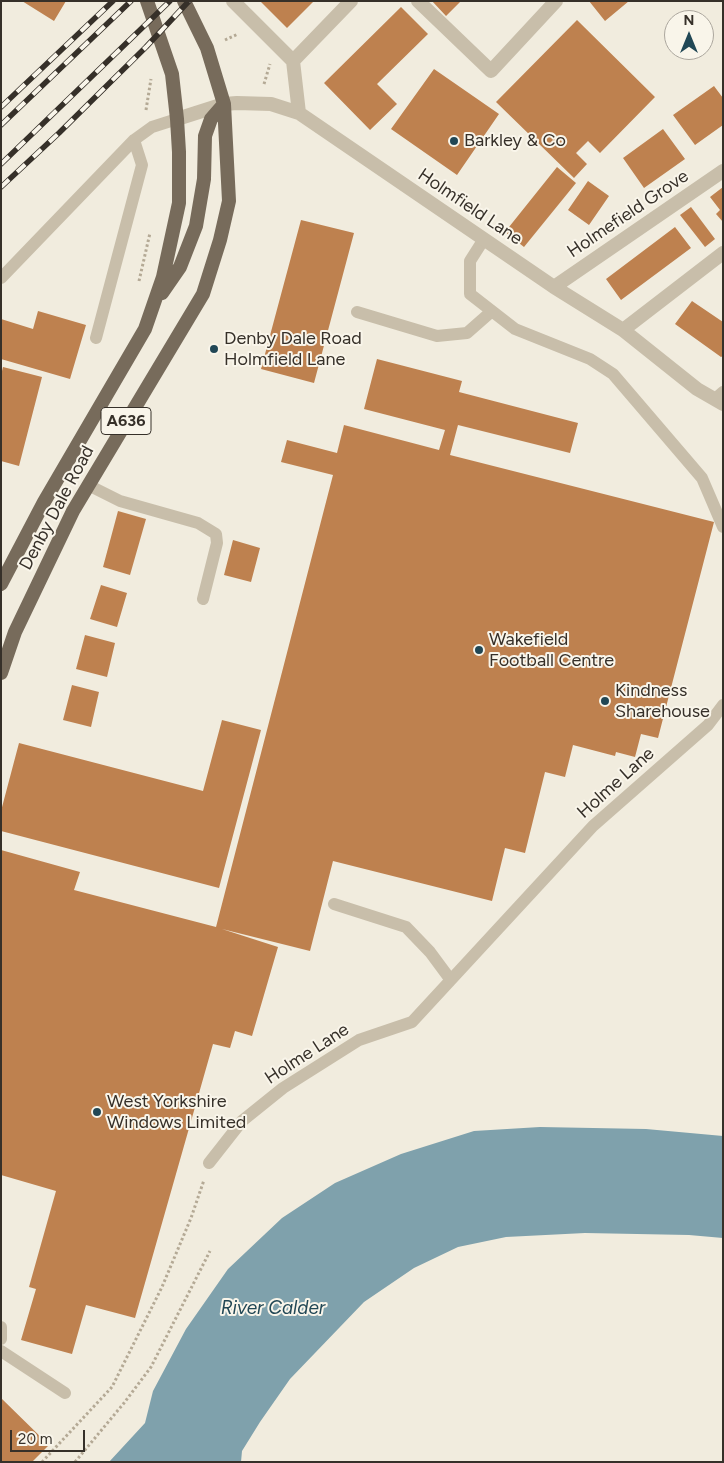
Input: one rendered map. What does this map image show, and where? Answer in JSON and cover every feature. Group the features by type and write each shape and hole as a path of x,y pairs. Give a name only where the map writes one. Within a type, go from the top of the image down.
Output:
{"main road":[{"name":"Denby Dale Road","path":"1,584 44,502 145,329 163,277 179,203 179,152 172,74 147,1"},
{"name":"Denby Dale Road","path":"1,673 15,632 73,511 203,294 220,240 229,201 224,104 207,48 184,1"},
{"name":"A636","path":"155,304 180,267 196,226 204,179 205,136 211,119 224,104"}],"street":[{"path":"234,1 293,61 299,113"},
{"path":"293,61 351,1"},
{"path":"418,1 491,71 556,1"},
{"name":"Holmfield Lane","path":"177,119 224,104 271,104 299,113 554,287 623,330 697,389 720,398"},
{"name":"Holmefield Grove","path":"554,287 723,171"},
{"path":"623,330 723,253"}],"lane":[{"path":"1,278 138,136 152,127 177,119"},
{"path":"96,338 142,165 138,136"},
{"path":"484,239 470,261 470,294 515,329 590,359 613,374 702,478 723,527"},
{"path":"357,312 437,336 467,333 492,311"},
{"path":"88,485 120,501 198,523 216,534 217,543 203,599"},
{"name":"Holme Lane","path":"209,1163 242,1121 283,1088 359,1040 412,1022 592,826 708,725 723,705"},
{"path":"334,904 406,927 430,952 450,979"},
{"path":"1,1327 1,1339"},
{"path":"1,1351 65,1393"}],"path":[{"path":"207,48 239,34 245,40"},
{"path":"257,103 271,61"},
{"path":"138,136 152,76"},
{"path":"137,289 150,232"},
{"path":"42,1462 112,1387 162,1287 191,1218 209,1163"},
{"path":"75,1462 151,1367 210,1251"}],"water":[{"name":"River Calder","path":"540,1127 646,1129 723,1136 723,1238 689,1235 585,1233 506,1237 458,1247 414,1268 364,1302 290,1379 242,1451 241,1462 109,1462 145,1423 153,1391 186,1329 228,1269 282,1218 335,1183 401,1154 474,1131"}],"building":[{"path":"22,1 66,1 54,21"},
{"path":"260,1 314,1 287,28"},
{"path":"432,1 461,1 446,16"},
{"path":"589,1 629,1 605,21"},
{"path":"401,7 428,34 377,84 397,104 370,130 324,83"},
{"path":"577,20 655,97 600,153 588,141 576,153 587,164 574,178 496,102"},
{"path":"434,69 499,114 457,175 391,129"},
{"path":"714,86 723,98 723,125 695,145 673,115"},
{"path":"663,129 685,159 644,188 623,158"},
{"path":"557,167 576,183 524,247 505,232"},
{"path":"588,181 609,196 589,225 568,210"},
{"path":"723,187 723,222 716,214 720,210 710,197"},
{"path":"691,207 715,239 705,247 680,215"},
{"path":"301,220 354,233 314,383 261,369"},
{"path":"675,227 691,248 621,300 606,279"},
{"path":"692,301 723,322 723,356 721,357 675,324"},
{"path":"38,311 86,325 70,379 1,359 1,319 33,329"},
{"path":"377,359 462,381 459,392 578,423 570,453 458,425 450,455 714,522 658,738 641,734 635,757 616,752 615,756 573,745 565,777 545,772 525,853 505,848 492,901 333,861 310,951 222,929 278,947 252,1036 235,1031 230,1048 213,1044 135,1318 86,1305 72,1354 21,1340 36,1289 29,1287 56,1191 1,1175 1,850 80,872 74,890 216,927 333,475 281,462 287,440 337,453 344,425 439,450 445,430 364,409"},
{"path":"3,367 42,377 19,466 1,461 1,375"},
{"path":"118,511 146,519 130,575 103,567"},
{"path":"233,540 260,548 251,582 224,575"},
{"path":"101,585 127,593 117,627 90,619"},
{"path":"85,635 115,643 107,677 76,669"},
{"path":"72,685 99,692 91,727 63,720"},
{"path":"222,720 261,730 219,888 1,831 1,811 19,743 203,791"},
{"path":"1,1398 49,1445 32,1462 1,1462"}],"railway":[{"path":"1,107 113,1"},
{"path":"1,125 131,1"},
{"path":"1,164 170,1"},
{"path":"1,187 146,47 189,1"}],"place":[{"name":"Barkley & Co","path":"454,141"},
{"name":"Denby Dale Road Holmfield Lane","path":"214,349"},
{"name":"Wakefield Football Centre","path":"479,650"},
{"name":"Kindness Sharehouse","path":"605,701"},
{"name":"West Yorkshire Windows Limited","path":"97,1112"}]}
